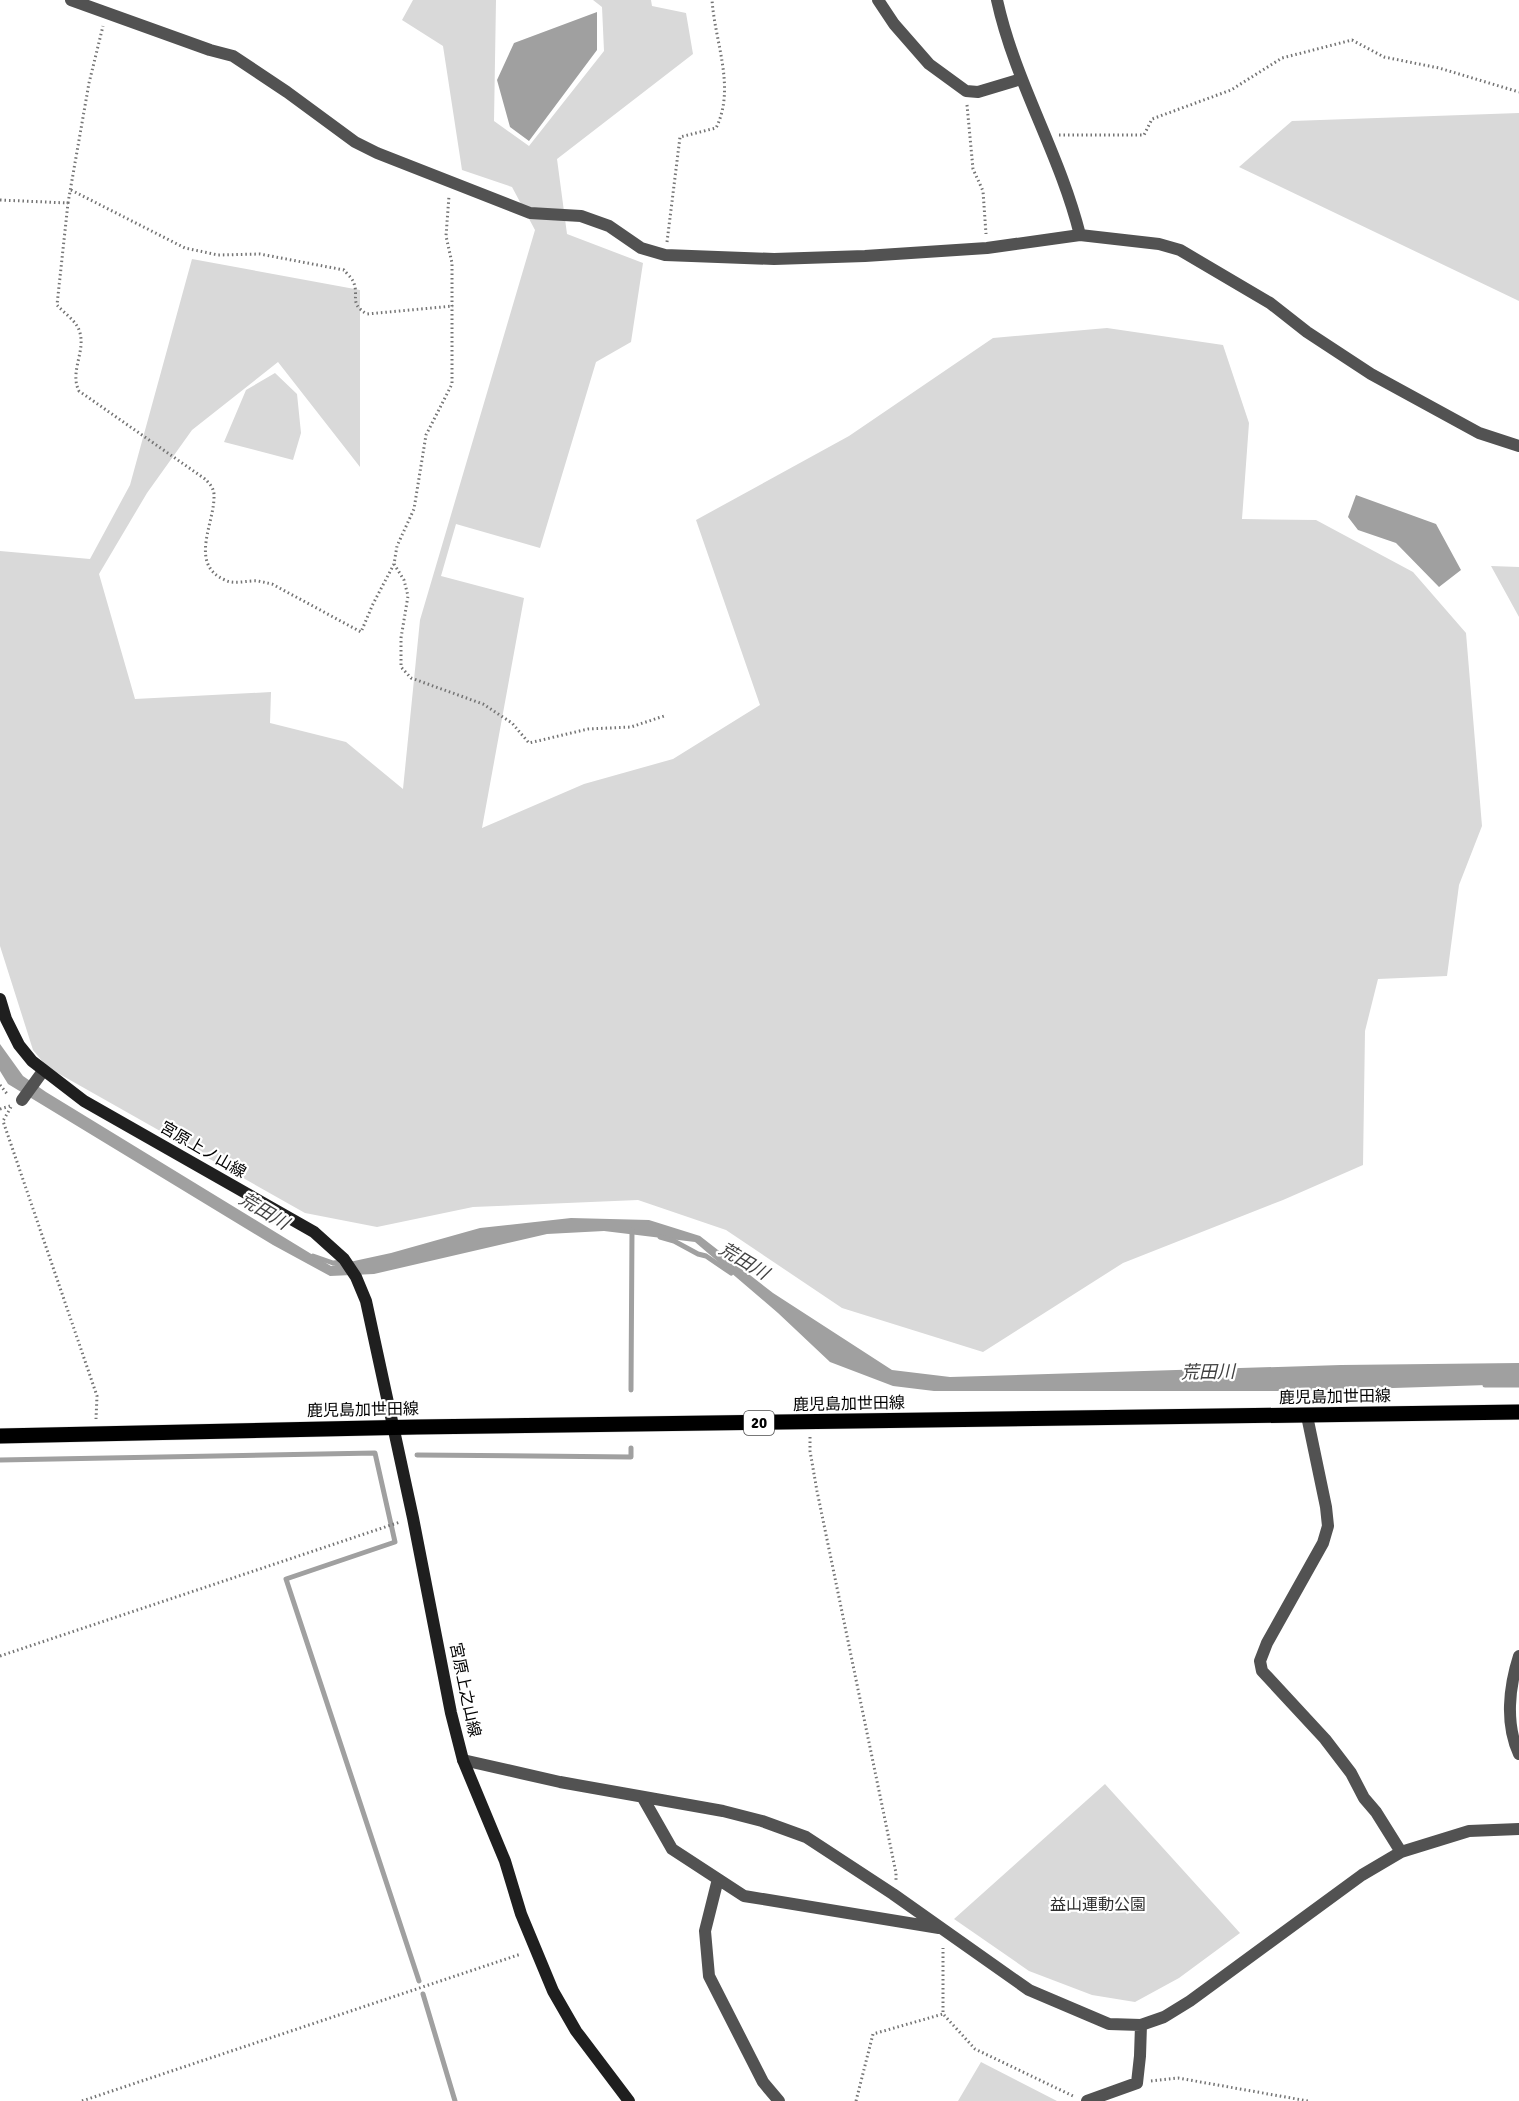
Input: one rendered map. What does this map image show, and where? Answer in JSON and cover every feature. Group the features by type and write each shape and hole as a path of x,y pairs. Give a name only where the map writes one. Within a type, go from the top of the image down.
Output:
{"main road":[{"name":"鹿児島加世田線","path":"0,1436 95,1432 1519,1412"}],"street":[{"path":"71,0 210,50 233,56 355,142 378,153 530,213 581,216 609,226 641,248 665,255 774,259 865,256 987,248 1080,235 1159,244 1180,250 1270,303 1307,332 1371,374 1479,433 1519,446"},
{"path":"878,0 894,24 928,64 966,91 978,92 1021,78"},
{"path":"997,0 1003,28 1068,193 1080,235"},
{"path":"0,999 6,1020 19,1045 43,1071 22,1100"},
{"name":"宮原上ノ山線","path":"43,1071 84,1101 314,1232 344,1258"},
{"name":"宮原上之山線","path":"344,1258 356,1276 366,1301 413,1518 451,1713 463,1760 505,1861 521,1914 553,1991 576,2031 628,2101"},
{"path":"1307,1416 1328,1526 1323,1543 1266,1644 1260,1661 1262,1671 1325,1739 1401,1852"},
{"path":"1519,1656 1512,1686 1510,1710 1512,1737 1519,1754"},
{"path":"463,1760 643,1798 723,1810 806,1837 944,1928 1029,1990 1109,2024 1141,2025 1164,2017 1190,2001 1362,1875 1401,1852 1469,1831 1519,1829"},
{"path":"643,1798 672,1849 744,1896 944,1928"},
{"path":"718,1879 705,1931 709,1976 763,2082 779,2101"},
{"path":"1087,2101 1137,2083 1141,2025"}],"path":[{"path":"665,255 680,137 716,128 723,114 725,76 712,0"},
{"path":"106,13 89,83 68,203 57,305 79,328 81,340 75,384 79,391 205,478 212,486 214,495 206,543 206,558 212,572 227,582 258,581 272,584 361,632 372,604 394,564 397,546 414,509 426,435 452,384 452,263 446,236 451,182"},
{"path":"1043,134 1144,135 1152,119 1231,90 1282,58 1352,40 1384,57 1439,68 1519,92"},
{"path":"966,91 973,169 983,191 987,248"},
{"path":"72,190 185,248 218,255 260,254 344,270 354,282 354,299 358,309 367,314 453,306"},
{"path":"0,200 68,203"},
{"path":"394,564 404,580 408,596 401,638 401,667 411,678 483,704 512,723 529,742 588,729 631,727 664,716"},
{"path":"0,1085 7,1093 12,1105 3,1121 97,1396 95,1432"},
{"path":"810,1422 810,1451 817,1491 897,1873 893,1894"},
{"path":"0,1656 400,1522"},
{"path":"944,1928 944,2014 975,2049 1073,2096"},
{"path":"82,2101 535,1949"},
{"path":"856,2101 873,2034 944,2014"},
{"path":"1137,2083 1178,2078 1308,2101"}],"green space":[{"path":"413,0 496,0 494,121 529,146 604,51 602,7 593,0 651,0 652,6 686,13 693,54 557,159 567,234 643,263 631,342 596,362 540,548 456,524 441,576 524,598 482,828 584,784 673,759 760,705 696,520 849,436 993,338 1107,328 1223,345 1249,423 1242,519 1316,520 1413,572 1466,633 1482,826 1459,885 1447,976 1378,979 1365,1031 1363,1165 1283,1200 1123,1263 983,1352 842,1308 726,1230 638,1200 473,1207 377,1227 305,1213 47,1067 33,1050 0,946 0,551 90,559 130,485 192,259 360,290 360,467 278,362 192,430 147,493 99,574 135,699 271,692 270,723 346,742 403,789 420,620 535,230 512,187 462,170 443,46 402,20"},
{"path":"1519,113 1519,301 1239,167 1292,121"},
{"path":"275,373 297,394 301,433 293,460 224,442 246,390"},
{"path":"1491,566 1519,567 1519,617"},
{"name":"益山運動公園","path":"1105,1784 1240,1933 1179,1978 1135,2002 1092,1995 1029,1971 954,1919"},
{"path":"981,2062 1057,2101 958,2101"}],"water":[{"path":"597,12 597,50 529,141 510,127 497,80 514,43"},
{"path":"1356,495 1436,524 1461,570 1439,587 1396,543 1358,530 1348,517"},
{"path":"0,1044 23,1076 46,1092 331,1266 391,1253 480,1228 571,1218 649,1220 700,1236 773,1293 892,1370 950,1377 1341,1365 1519,1363 1519,1384 1299,1391 934,1391 893,1386 830,1362 778,1313 695,1242 604,1231 547,1234 374,1274 330,1276 273,1245 8,1084 0,1071"}],"waterway":[{"path":"631,1390 632,1230"},
{"name":"荒田川","path":"660,1237 706,1256 731,1273"},
{"name":"荒田川","path":"313,1256 333,1263 344,1262"},
{"name":"荒田川","path":"1485,1385 1519,1385"},
{"path":"417,1455 631,1457 631,1448"},
{"path":"0,1460 375,1453 395,1542 286,1579 419,1981"},
{"path":"423,1994 455,2101"}]}
